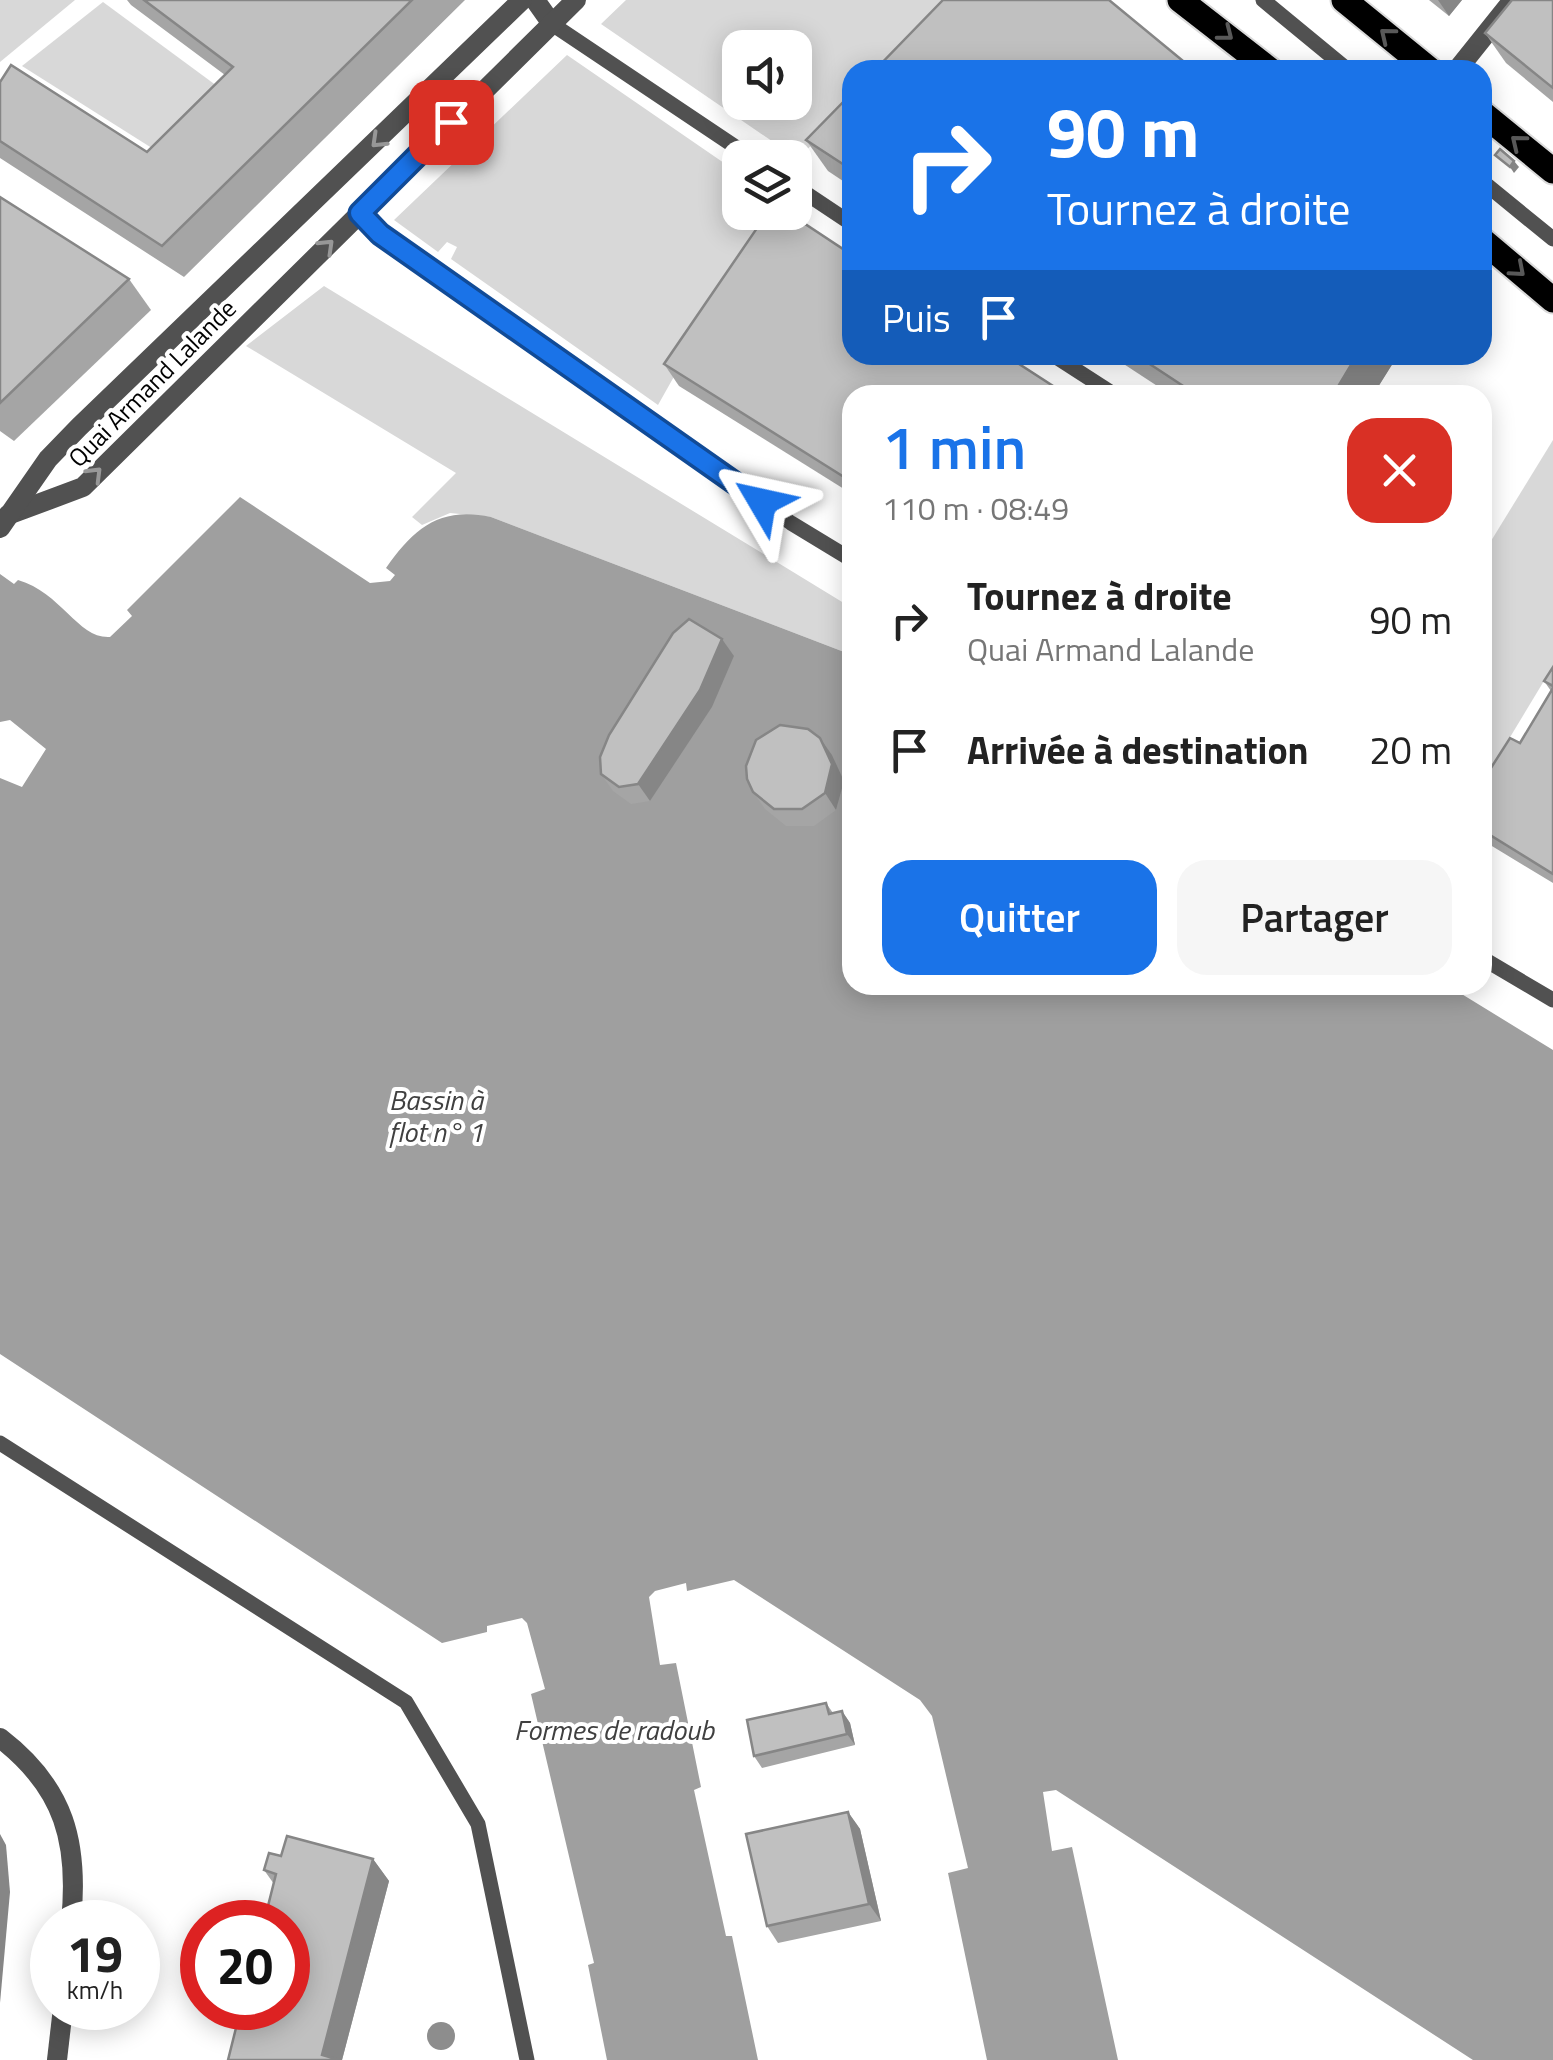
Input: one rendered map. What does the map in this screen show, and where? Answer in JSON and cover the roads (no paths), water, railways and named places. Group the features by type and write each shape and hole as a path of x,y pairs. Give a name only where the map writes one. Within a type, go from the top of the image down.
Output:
{"main road":[{"path":"1180,0 1257,60"},
{"path":"1344,0 1418,60"},
{"path":"1492,121 1553,171"},
{"path":"1492,248 1553,300"}],"street":[{"name":"Quai Armand Lalande","path":"3,518 48,459 79,427 522,0"},
{"path":"535,0 552,24"},
{"name":"Quai Armand Lalande","path":"3,518 83,487 576,0"},
{"path":"1464,60 1513,0"},
{"path":"0,1738 27,1759 49,1785 60,1808 70,1840 71,1900"},
{"path":"58,2060 60,2030"}],"lane":[{"path":"1263,0 1336,60"},
{"path":"552,24 725,140"},
{"path":"1492,188 1553,238"},
{"path":"812,197 842,217"},
{"path":"360,213 380,234 791,523 842,554"},
{"path":"1068,365 1099,385"},
{"path":"1492,964 1553,1000"},
{"path":"0,1442 406,1702 478,1824 527,2060"}],"water":[{"name":"Bassin à flot n° 1","path":"240,497 370,583 390,581 395,575 386,568 407,542 430,523 457,515 491,517 842,651 842,995 1463,995 1553,1050 1553,2060 1473,2060 1056,1790 1043,1792 1052,1851 1072,1847 1118,2060 987,2060 948,1873 968,1868 932,1716 920,1700 734,1580 687,1591 686,1583 655,1591 649,1597 660,1665 676,1663 701,1787 694,1790 726,1936 732,1936 758,2060 607,2060 588,1965 594,1963 531,1694 545,1689 527,1623 522,1618 487,1626 487,1632 442,1643 0,1354 0,778 22,787 46,749 10,720 0,722 0,574 14,584 18,580 33,586 99,636 110,637 132,616 127,610"}],"water label":[{"name":"Formes de radoub","path":"614,1729"}]}
